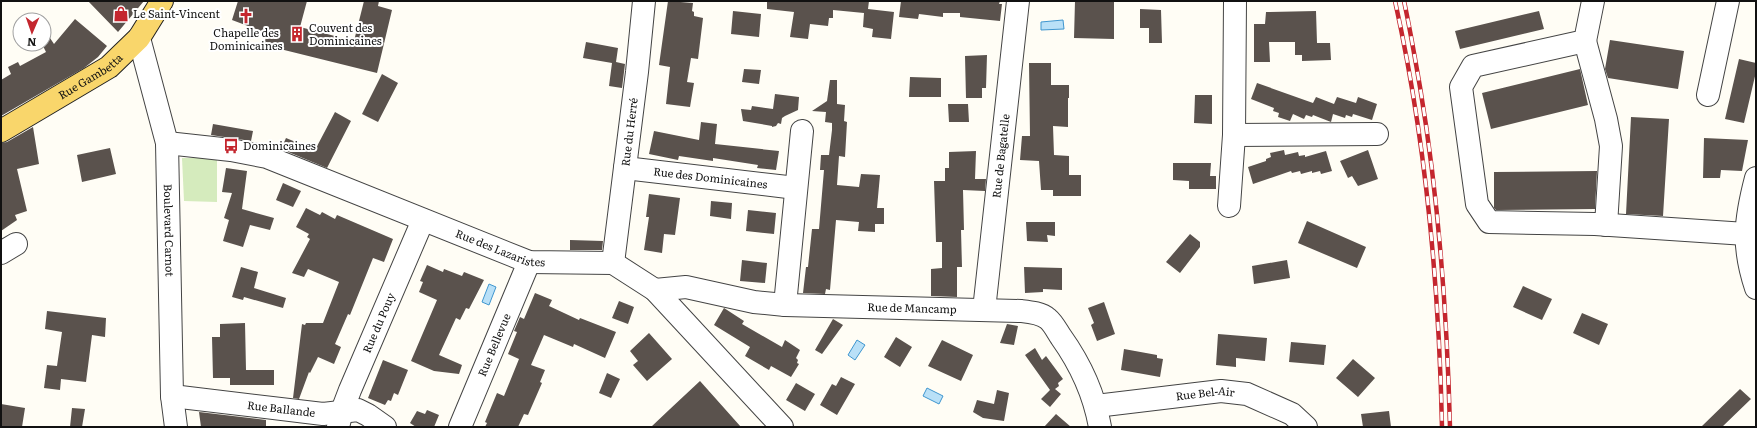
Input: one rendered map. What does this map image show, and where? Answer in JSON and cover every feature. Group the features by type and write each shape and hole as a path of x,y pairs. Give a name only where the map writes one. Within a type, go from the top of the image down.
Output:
{"main road":[{"name":"Rue Gambetta","path":"1,132 109,66 139,38 162,1"}],"street":[{"name":"Rue du Herré","path":"613,263 638,72 644,1"},
{"name":"Rue de Bagatelle","path":"984,310 1018,1"},
{"path":"1230,206 1234,135 1235,1"},
{"path":"1593,1 1585,41 1606,119 1611,146 1606,225"},
{"path":"1708,95 1728,1"},
{"name":"Boulevard Carnot","path":"139,38 167,144 172,396 176,427"},
{"path":"1585,41 1473,66 1461,86 1477,204 1489,222 1606,225 1746,234"},
{"path":"785,305 802,131"},
{"path":"1234,135 1377,134"},
{"name":"Rue des Lazaristes","path":"167,144 231,150 267,158 529,262 613,263"},
{"name":"Rue des Dominicaines","path":"625,168 796,188"},
{"path":"1756,178 1748,210 1746,234 1747,255 1756,288"},
{"name":"Rue du Pouy","path":"340,419 423,220"},
{"name":"Rue Bellevue","path":"460,427 529,262"},
{"path":"613,263 655,290 782,427"},
{"name":"Rue de Mancamp","path":"655,290 686,287 754,302 785,305 1021,311 1038,314 1048,319 1076,357 1096,406 1100,427"},
{"name":"Rue Bel-Air","path":"1096,406 1221,391 1241,393 1271,403 1292,414 1306,427"},
{"name":"Rue Ballande","path":"172,396 323,414 340,419 358,410 385,427"}],"green space":[{"path":"182,158 217,158 217,202 184,201"}],"water":[{"path":"1063,20 1064,29 1041,30 1041,22"},
{"path":"489,284 496,287 489,305 482,302"},
{"path":"857,340 865,345 855,360 848,355"},
{"path":"927,388 943,396 939,404 923,396"}],"building":[{"path":"88,1 144,1 118,32"},
{"name":"Couvent des Dominicaines","path":"238,1 307,1 300,27 354,41 364,1 379,1 378,6 392,10 377,73 264,45 267,33 232,20"},
{"path":"668,1 693,3 692,11 694,12 694,16 703,18 698,59 691,58 687,82 694,83 690,107 666,104 670,67 659,65"},
{"path":"767,1 869,1 868,9 894,12 891,39 872,37 873,29 863,27 864,13 833,10 833,18 829,18 828,26 810,24 808,39 790,37 794,12 767,9"},
{"path":"901,1 1000,1 999,4 1002,4 1000,21 960,17 960,13 943,13 943,17 919,14 918,19 899,17"},
{"path":"1075,1 1114,1 1114,39 1074,38"},
{"path":"1140,9 1161,10 1162,43 1149,43 1149,28 1140,28"},
{"path":"733,11 761,14 759,37 731,34"},
{"path":"1316,11 1317,43 1330,43 1331,60 1302,61 1302,55 1295,55 1295,42 1269,42 1270,62 1254,62 1254,24 1265,24 1266,12"},
{"path":"1539,11 1544,29 1460,49 1455,31"},
{"path":"75,19 107,46 98,57 84,68 1,116 1,80 11,74 8,67 18,62 20,66 46,52 52,52 52,41 54,44"},
{"path":"1610,40 1684,51 1678,89 1608,78 1605,69"},
{"path":"586,42 618,48 616,62 625,64 622,88 609,86 612,63 583,58"},
{"path":"987,55 986,88 982,88 982,98 966,98 965,56"},
{"path":"1739,59 1756,63 1756,72 1744,123 1725,119"},
{"path":"1029,63 1051,63 1051,85 1069,85 1068,127 1053,126 1054,155 1069,156 1069,175 1081,175 1081,196 1053,196 1053,190 1041,190 1039,161 1020,160 1022,136 1030,136"},
{"path":"744,69 761,70 759,84 742,82"},
{"path":"1580,69 1588,105 1491,129 1482,93"},
{"path":"382,74 398,83 378,122 362,114"},
{"path":"910,77 941,78 941,97 909,97"},
{"path":"830,80 837,80 837,104 845,105 844,121 847,122 845,157 839,156 837,185 859,187 861,174 880,175 877,208 884,208 884,224 875,224 875,232 858,231 859,222 836,220 830,290 826,289 825,294 803,293 806,267 808,267 812,229 819,229 824,170 820,170 821,155 829,155 832,130 832,123 825,122 826,112 812,111 827,101"},
{"path":"1257,83 1313,103 1316,97 1334,104 1337,97 1356,103 1358,97 1377,104 1372,120 1353,114 1352,117 1346,115 1345,118 1333,114 1331,122 1313,115 1312,117 1306,115 1304,119 1293,114 1290,121 1278,117 1279,113 1273,111 1274,108 1251,99"},
{"path":"775,94 799,97 798,110 782,118 781,124 778,123 776,126 772,127 743,121 741,109 751,110 752,106 773,109"},
{"path":"1195,95 1212,95 1212,124 1194,123"},
{"path":"948,104 968,104 969,122 949,122"},
{"path":"335,112 351,121 327,168 281,149 286,138 315,150"},
{"path":"1631,117 1669,119 1663,216 1626,214"},
{"path":"701,122 717,124 715,144 779,151 776,170 757,168 758,165 713,158 713,161 679,156 678,160 649,154 654,131 699,140"},
{"path":"213,124 253,131 251,141 211,135"},
{"path":"33,127 39,164 17,169 27,211 15,215 17,220 1,231 1,143 7,142"},
{"path":"1704,138 1748,140 1742,171 1721,170 1720,178 1703,178"},
{"path":"110,148 116,174 82,182 77,155"},
{"path":"1284,150 1285,155 1298,152 1299,156 1305,155 1305,157 1326,151 1332,171 1321,174 1320,171 1312,173 1312,171 1301,174 1300,171 1292,173 1291,171 1253,184 1248,167 1266,161 1266,159 1271,157 1270,153"},
{"path":"1368,150 1378,179 1358,186 1352,176 1348,178 1340,161"},
{"path":"976,151 975,179 986,179 985,191 963,190 964,230 961,230 962,267 957,267 957,297 931,296 931,269 942,268 942,242 936,242 934,181 945,181 945,168 949,168 949,152"},
{"path":"1173,163 1211,163 1210,176 1216,176 1216,189 1189,189 1189,181 1173,180"},
{"path":"226,168 247,171 242,209 274,218 270,230 250,225 243,247 223,241 229,220 224,218 232,193 222,192"},
{"path":"1597,171 1595,209 1496,210 1494,208 1494,172"},
{"path":"283,183 301,191 293,207 276,200"},
{"path":"649,194 680,198 675,235 664,234 662,253 644,250 649,217 646,217"},
{"path":"711,201 732,203 731,219 710,216"},
{"path":"306,208 320,215 322,212 335,219 337,215 393,239 384,262 373,258 350,315 348,314 335,344 341,347 334,364 318,357 310,373 309,372 299,399 293,398 302,324 323,323 339,282 308,269 304,277 292,273 310,239 307,237 309,234 296,227"},
{"path":"748,210 776,213 774,234 746,231"},
{"path":"1307,221 1366,247 1357,268 1298,243"},
{"path":"1026,222 1055,222 1055,236 1047,235 1048,242 1027,241"},
{"path":"1190,234 1200,242 1200,247 1180,273 1166,262"},
{"path":"570,240 603,241 602,250 570,250"},
{"path":"742,260 767,263 765,283 740,281"},
{"path":"1287,260 1290,278 1254,284 1252,266"},
{"path":"427,265 443,272 444,269 462,276 464,272 484,280 469,309 466,308 460,320 456,318 439,355 462,365 459,374 434,371 411,361 437,300 419,292 423,282 420,281"},
{"path":"241,267 258,272 254,288 286,298 283,308 244,297 243,300 232,297"},
{"path":"1024,267 1062,268 1062,290 1043,289 1043,292 1025,293"},
{"path":"1523,286 1552,299 1542,320 1513,307"},
{"path":"535,293 552,300 549,306 579,320 580,318 616,332 605,358 574,344 573,347 544,335 531,365 545,370 540,382 542,383 528,415 524,414 518,427 485,427 487,423 485,422 497,393 504,396 519,359 508,354 517,332 514,331 520,317 524,319"},
{"path":"619,301 634,307 628,324 612,318"},
{"path":"1104,302 1115,334 1097,341 1091,325 1094,323 1088,308"},
{"path":"724,308 744,321 742,324 782,347 785,340 800,350 796,358 798,360 797,363 799,364 791,377 771,366 769,370 745,356 750,347 714,325"},
{"path":"47,311 106,318 105,337 92,335 86,382 61,379 60,390 44,388 47,365 57,366 62,332 45,329"},
{"path":"1582,313 1608,324 1599,345 1573,333"},
{"path":"833,319 843,325 822,354 815,350"},
{"path":"245,323 246,370 274,370 274,385 230,385 230,378 213,378 212,337 220,337 220,324"},
{"path":"1007,324 1018,326 1014,345 1000,343"},
{"path":"649,333 672,359 647,381 633,365 638,361 630,351"},
{"path":"1218,334 1267,338 1265,361 1236,358 1236,367 1216,365"},
{"path":"896,337 912,347 900,367 884,357"},
{"path":"942,340 973,355 961,381 928,366"},
{"path":"1291,342 1326,345 1324,365 1289,362"},
{"path":"1035,348 1042,360 1046,356 1063,379 1058,383 1059,386 1055,389 1061,394 1050,407 1041,399 1050,390 1025,355"},
{"path":"1124,349 1157,355 1157,358 1163,359 1160,377 1121,370"},
{"path":"1353,359 1375,378 1358,397 1336,378"},
{"path":"383,360 408,370 398,395 394,393 391,401 388,400 385,405 368,398"},
{"path":"607,373 620,379 611,398 599,393"},
{"path":"841,377 855,384 837,415 820,405 832,384 836,386"},
{"path":"700,381 741,427 651,427 670,409"},
{"path":"796,383 815,394 805,411 786,400"},
{"path":"1740,389 1751,399 1722,427 1701,427"},
{"path":"997,390 1009,393 1004,421 983,418 973,412 977,400 994,404"},
{"path":"1,404 25,408 22,427 1,427"},
{"path":"72,408 85,409 82,427 70,427"},
{"path":"427,410 439,415 434,427 416,427 410,423 417,411 425,414"},
{"path":"1389,411 1391,427 1363,427 1361,414"},
{"path":"199,412 266,420 266,427 201,427"},
{"path":"1056,414 1071,427 1044,427"}],"railway":[{"path":"1395,1 1415,107 1429,213 1438,320 1442,427"},
{"path":"1404,1 1427,129 1437,214 1447,342 1450,427"}],"place":[{"name":"Le Saint-Vincent","path":"121,14"},
{"name":"Chapelle des Dominicaines","path":"246,16"},
{"name":"Couvent des Dominicaines","path":"297,34"},
{"name":"Dominicaines","path":"231,146"}]}
